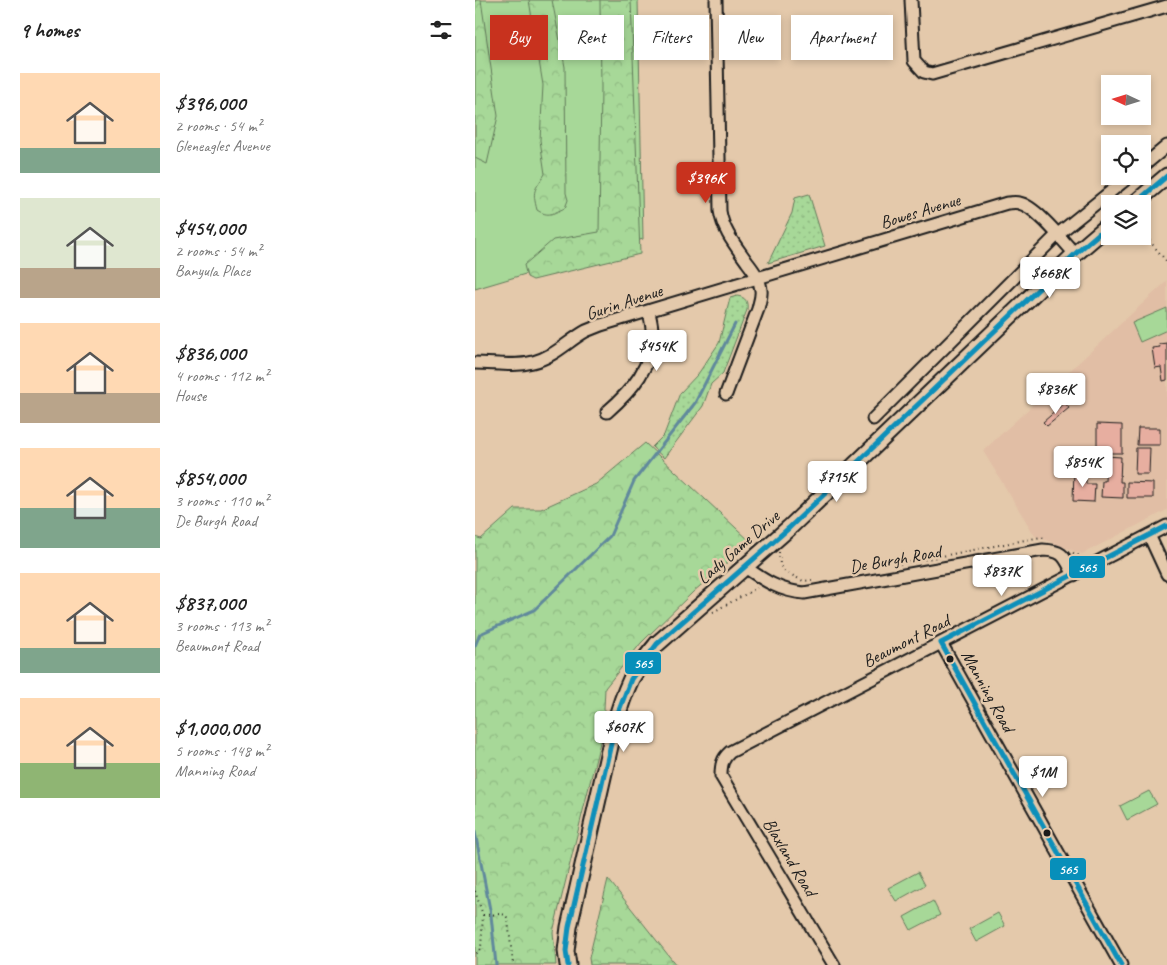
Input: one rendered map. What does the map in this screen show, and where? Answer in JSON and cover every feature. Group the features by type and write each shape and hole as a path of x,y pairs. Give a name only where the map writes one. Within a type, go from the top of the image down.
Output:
{"main road":[{"path":"1145,195 1167,176"},
{"name":"Lady Game Drive","path":"568,965 566,950 569,927 615,724 631,679 657,644 789,528 1075,254 1101,232"}],"street":[{"path":"716,0 721,220 758,278 761,290 760,300 726,394"},
{"path":"911,0 913,61 924,72 932,74 1167,6"},
{"path":"1151,159 1167,146"},
{"path":"873,418 1058,234 1119,185"},
{"name":"Bowes Avenue","path":"758,278 1007,203 1020,203 1030,207 1058,234 1075,254"},
{"name":"Gurin Avenue","path":"475,363 507,365 535,362 557,351 588,330 601,325 758,278"},
{"path":"607,412 624,397 640,377 647,363 652,348 649,312"},
{"name":"Beaumont Road","path":"721,766 730,752 1167,526"},
{"path":"1149,535 1167,574"},
{"name":"De Burgh Road","path":"745,567 766,582 782,589 804,593 1043,550 1059,552 1064,556 1074,575"},
{"name":"Manning Road","path":"941,643 1121,965"},
{"name":"Blaxland Road","path":"721,766 721,776 834,965"}],"path":[{"path":"1151,243 1167,262"},
{"path":"779,549 780,565 784,571 803,581 812,580"},
{"path":"709,614 757,588 758,576"},
{"path":"475,891 483,915 481,948 475,954"},
{"path":"483,915 506,915 513,965"}],"shaded area":[{"path":"1167,281 1167,510 1082,554 1035,536 983,451"}],"green space":[{"path":"475,0 638,0 638,15 634,15 634,60 639,60 643,239 475,289"},
{"path":"475,0 481,0 498,116 487,164 475,158"},
{"path":"529,0 552,0 558,31 558,60 564,60 565,67 566,193 568,200 565,208 548,214 537,210 534,194 545,174 540,140 543,85 539,60 548,60 548,15 531,15"},
{"path":"600,0 631,0 640,254 533,280 527,277 524,265 553,240 599,232 601,60 624,60 624,15 600,15"},
{"path":"809,194 825,246 768,263 792,213 795,198"},
{"path":"743,297 746,300 747,310 723,373 711,384 703,406 664,458 652,447 664,435 680,393 698,374 719,343 730,298"},
{"path":"1167,308 1167,330 1140,342 1132,323"},
{"path":"645,443 751,542 693,592 641,643 605,688 603,730 553,932 556,965 475,965 475,537 481,539 515,509 541,509 596,484"},
{"path":"1149,791 1157,804 1127,820 1120,806"},
{"path":"918,872 925,885 896,901 888,888"},
{"path":"608,879 676,965 590,965 589,958"},
{"path":"933,901 940,915 911,930 904,917"},
{"path":"998,913 1005,926 976,942 969,929"}],"building":[{"path":"1167,343 1167,380 1163,381 1161,367 1155,368 1152,348 1160,347 1159,344"},
{"path":"1065,403 1069,408 1047,426 1043,422"},
{"path":"1097,424 1122,425 1122,453 1097,453"},
{"path":"1138,428 1160,428 1160,445 1137,445"},
{"path":"1136,448 1150,448 1149,474 1135,474"},
{"path":"1106,456 1121,457 1120,482 1123,482 1123,498 1101,497 1102,481 1105,481"},
{"path":"1074,469 1086,470 1086,484 1095,484 1094,502 1073,501"},
{"path":"1127,482 1153,483 1153,498 1127,498"}],"waterway":[{"path":"475,646 480,634 534,610 610,536 634,481 695,403 735,324"},
{"path":"475,832 491,915 496,965"}],"transit line":[{"name":"565","path":"1145,195 1167,176"},
{"name":"565","path":"568,965 566,951 569,927 618,713 631,679 657,644 789,528 1075,254 1101,232"},
{"name":"565","path":"941,643 1167,526"},
{"name":"565","path":"941,643 1121,965"}]}
